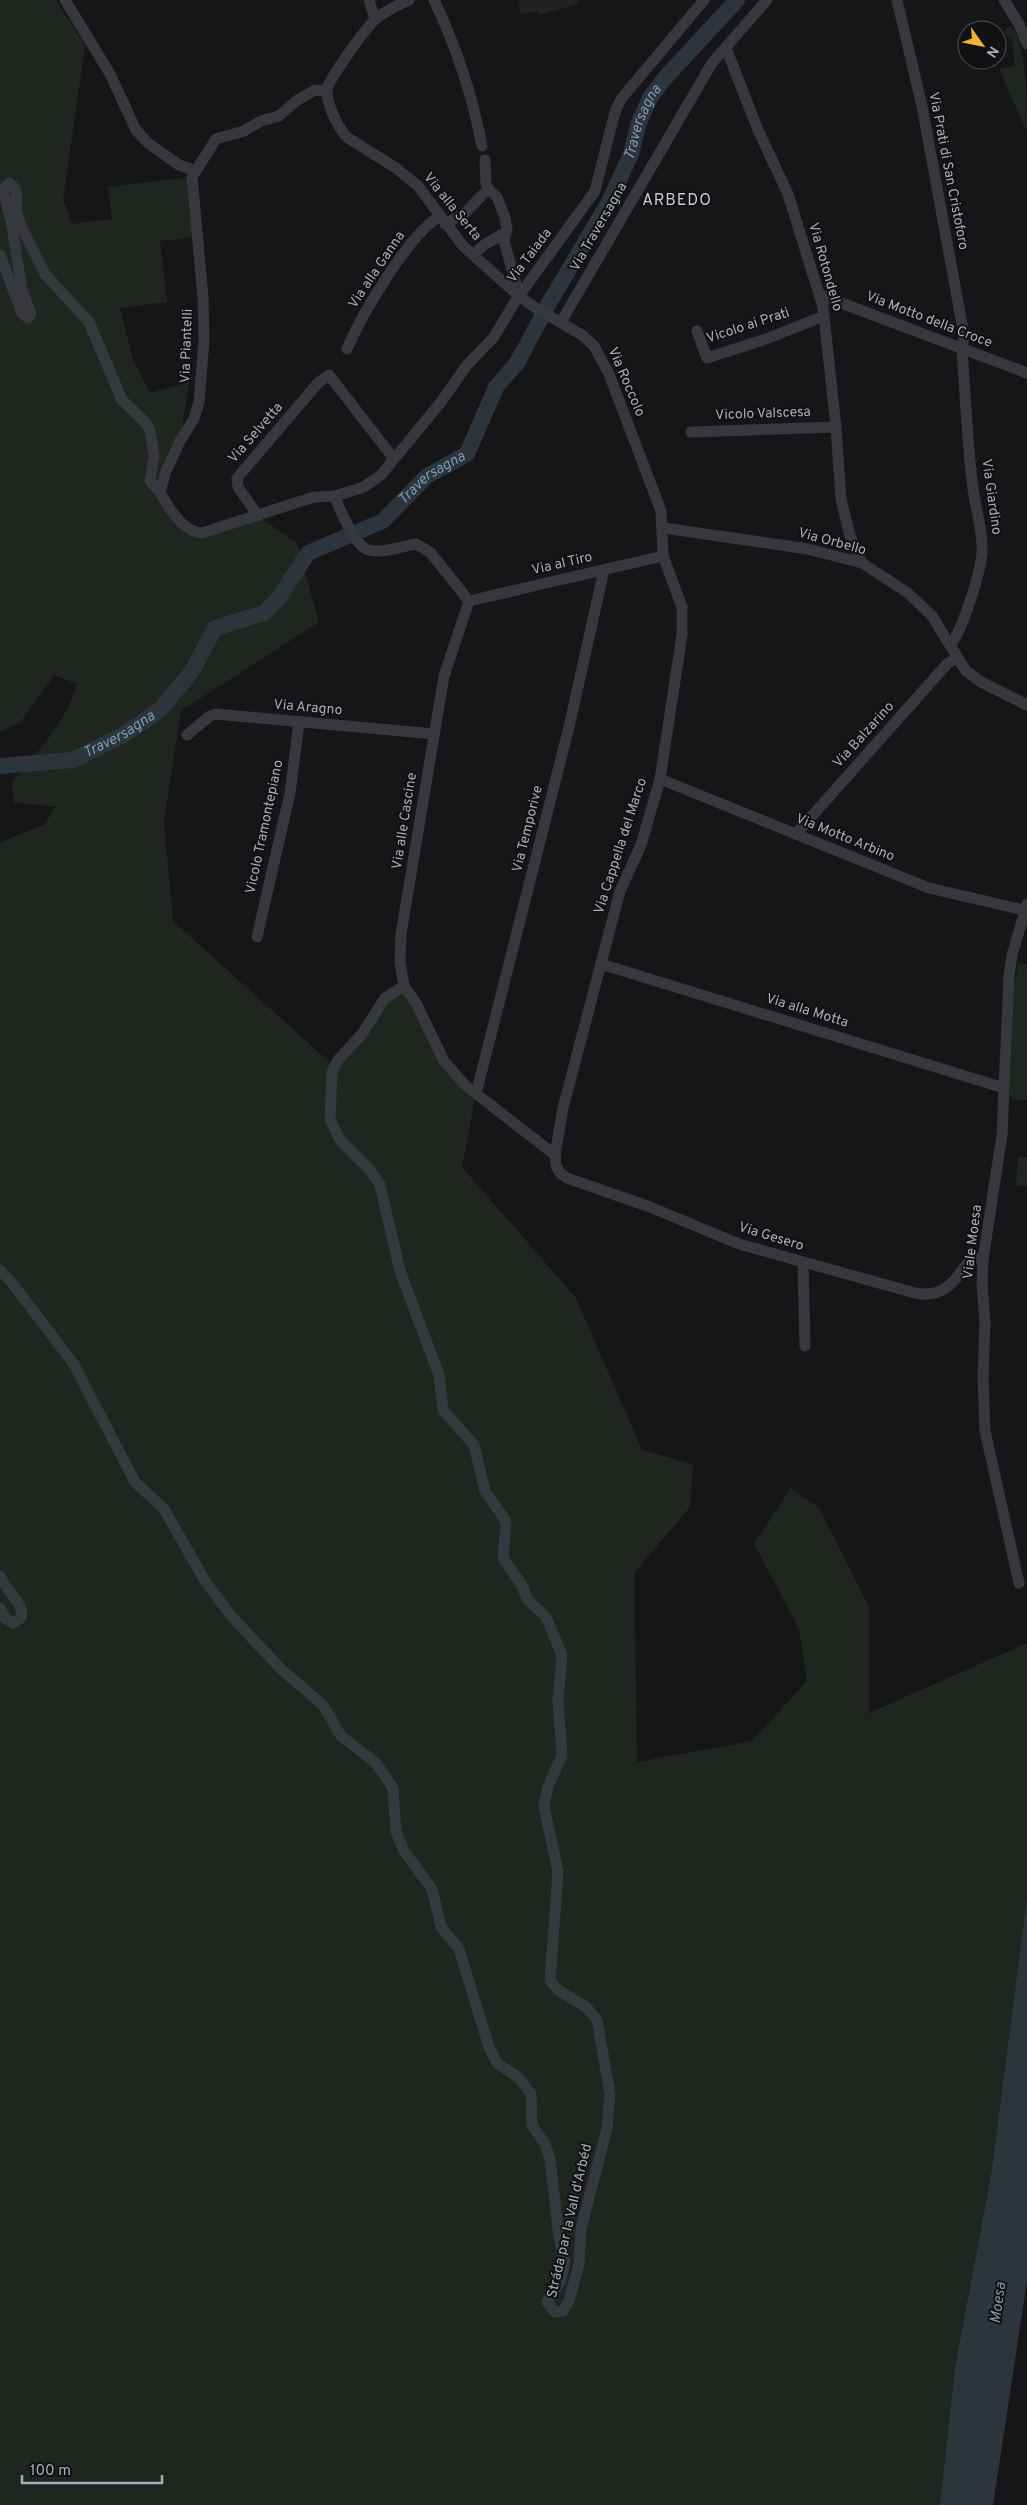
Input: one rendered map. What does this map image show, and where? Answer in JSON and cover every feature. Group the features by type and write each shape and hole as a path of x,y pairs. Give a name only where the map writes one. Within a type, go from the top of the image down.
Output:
{"street":[{"path":"65,0 110,74 136,130 172,161 194,174 216,139 244,131 261,121 278,116 289,106 315,90 327,91 334,75 375,19 406,1"},
{"path":"369,0 375,19"},
{"path":"434,0 452,38 467,77 482,146"},
{"name":"Via Taiada","path":"160,492 186,527 198,533 212,531 314,497 335,496 370,484 394,459 441,402 467,365 494,337 519,296 595,191 615,112 621,99 704,0"},
{"name":"Via Traversagna","path":"558,321 712,63 767,0"},
{"name":"Via Prati di San Cristoforo","path":"897,0 922,106 964,335 962,348"},
{"path":"1004,0 1019,24 1027,44"},
{"name":"Via Rotondello","path":"726,48 758,130 788,194 820,295 836,427 843,513 850,536 862,563"},
{"name":"Via alla Serta","path":"327,91 343,133 407,176 428,198 442,220 473,255 519,296"},
{"path":"485,160 488,189 497,197 505,218 506,232 504,241 519,296"},
{"name":"Via Piantelli","path":"160,492 166,471 180,441 194,419 199,402 204,340 203,297 194,174"},
{"path":"0,255 22,313 28,318 32,314 22,290 12,226 4,194 5,187 10,183 16,190 17,213 21,226 45,274 89,322 122,400 150,430 154,456 150,480 160,492"},
{"name":"Via alla Ganna","path":"347,348 378,291 421,232 442,220 464,213 488,189"},
{"path":"473,255 484,245 506,232"},
{"name":"Via Motto della Croce","path":"820,295 1027,373"},
{"name":"Via Roccolo","path":"519,296 588,340 603,361 662,515"},
{"name":"Vicolo ai Prati","path":"697,331 707,358 766,339 824,316"},
{"name":"Via Giardino","path":"950,645 959,633 982,557 982,544 971,473 962,348"},
{"name":"Via Selvetta","path":"258,516 238,487 238,478 318,383 329,375 394,459"},
{"name":"Vicolo Valscesa","path":"691,432 836,427"},
{"path":"335,496 344,519 362,547 375,551 416,544 422,547 430,552 468,601"},
{"name":"Via Cappella del Marco","path":"555,1155 563,1108 620,891 641,845 660,778 683,626 680,600 663,556 664,528 662,515"},
{"name":"Via Orbello","path":"664,528 808,549 862,563 908,593 932,616 956,658 966,671 981,682 1027,705"},
{"name":"Via al Tiro","path":"468,601 663,556"},
{"name":"Via Temporive","path":"476,1094 570,727 604,570"},
{"name":"Via alle Cascine","path":"468,601 444,676 402,934 400,962 404,986 416,1003 444,1061 465,1085 555,1155"},
{"name":"Via Balzarino","path":"796,834 948,664 956,658"},
{"name":"Via Aragno","path":"187,736 210,716 216,714 434,734"},
{"name":"Vicolo Tramontepiano","path":"257,937 290,793 299,723"},
{"name":"Via Motto Arbino","path":"660,778 928,888 1026,907"},
{"name":"Viale Moesa","path":"1019,1584 985,1431 983,1259 1002,1135 1009,976 1026,907"},
{"name":"Via alla Motta","path":"601,964 1004,1088"},
{"name":"Stráda par la Vall d'Arbéd","path":"0,1270 73,1363 135,1482 164,1508 205,1581 232,1617 281,1669 323,1705 341,1736 376,1763 390,1781 393,1788 396,1832 404,1850 432,1889 442,1928 459,1949 489,2048 497,2063 519,2078 531,2094 532,2125 545,2144 550,2159 559,2237 565,2262 561,2280 547,2302 555,2312 563,2311 569,2301 579,2264 581,2229 607,2128 610,2094 597,2020 586,2007 558,1990 550,1980 558,1872 544,1806 548,1786 562,1756 558,1700 562,1655 546,1617 528,1600 521,1584 503,1558 506,1524 501,1512 488,1498 485,1491 474,1445 443,1410 439,1375 400,1271 380,1185 370,1170 340,1140 333,1130 329,1111 332,1072 338,1060 362,1034 385,998 404,986"},
{"name":"Via Gesero","path":"555,1155 556,1166 560,1173 567,1178 650,1207 739,1244 928,1296 938,1294 948,1286 972,1257 983,1259"},
{"path":"803,1263 805,1346"},
{"path":"0,1576 5,1589 22,1608 23,1613 21,1618 13,1622 5,1618 0,1608"}],"shaded area":[{"path":"0,0 56,0 85,45 63,199 72,224 112,219 108,187 192,177 197,237 160,241 167,302 120,308 133,360 150,393 189,382 180,441 161,487 190,530 258,516 297,543 319,622 181,711 164,822 173,921 334,1066 372,1018 404,986 444,1061 476,1094 462,1167 576,1298 642,1450 693,1464 690,1507 634,1573 637,1762 752,1741 807,1681 799,1629 754,1544 791,1488 819,1508 869,1607 869,1713 1027,1643 1027,1898 991,2175 955,2367 940,2505 0,2505 0,842 44,825 56,807 14,802 12,783 41,748 66,712 77,684 54,675 20,723 0,732"},
{"path":"519,0 579,0 578,4 539,15 538,11 520,15"},
{"path":"1007,27 1012,27 1021,47 1025,77 1027,133 1000,71 1015,66 1012,38 1007,36"},
{"path":"1018,963 1027,964 1027,1100 1014,1100 1010,1096 1013,995"},
{"path":"1018,1157 1027,1157 1027,1186 1016,1185"}],"water":[{"name":"Moesa","path":"1027,1898 1027,2281 993,2505 940,2505 955,2367 991,2175"}],"waterway":[{"name":"Traversagna","path":"0,766 73,760 123,735 160,710 192,671 215,628 264,613 278,599 308,553 383,521 427,476 467,454 496,387 517,363 548,305 610,200 631,154 639,122 650,98 664,79 737,0"}],"district":[{"name":"ARBEDO","path":"677,201"}]}
